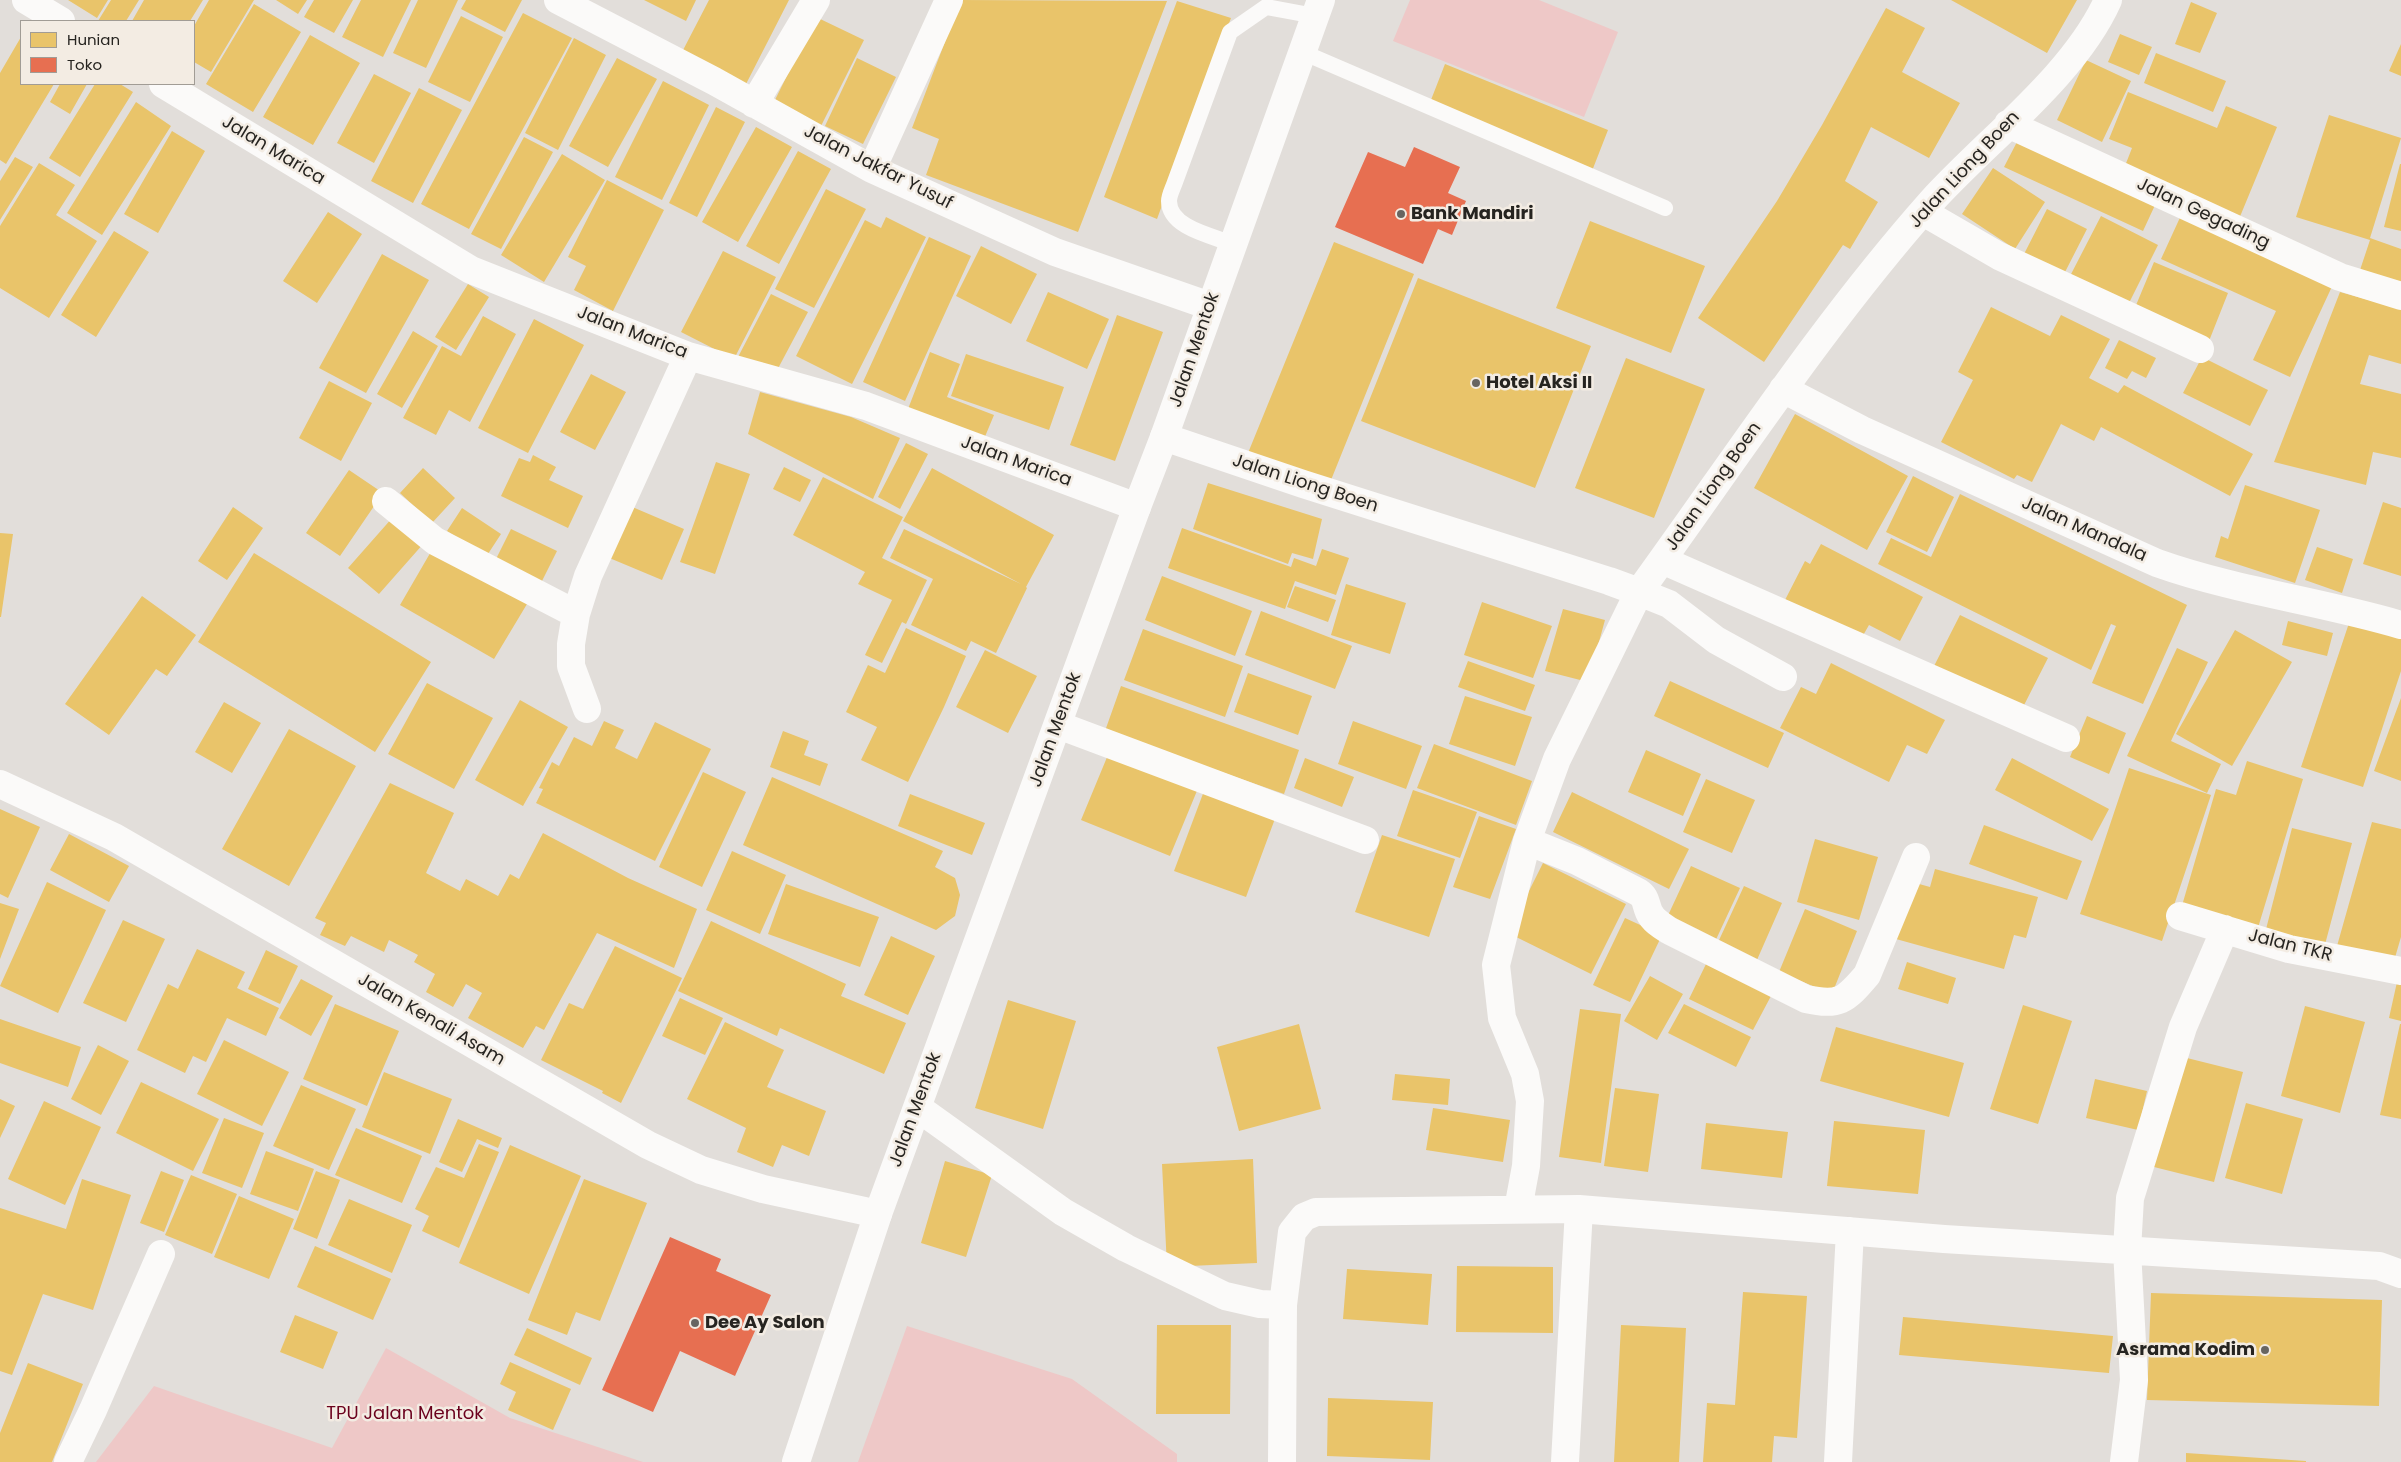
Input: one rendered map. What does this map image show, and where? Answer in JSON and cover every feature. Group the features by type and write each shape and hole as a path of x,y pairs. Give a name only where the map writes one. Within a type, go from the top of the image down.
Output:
{"main road":[{"path":"26,0 59,20"},
{"name":"Jalan Jakfar Yusuf","path":"558,0 872,169 1055,252 1210,306"},
{"path":"754,104 816,0"},
{"path":"872,169 949,0"},
{"name":"Jalan Liong Boen","path":"1164,437 1303,484 1639,592 1783,389 1866,281 1923,212 2072,58 2103,12 2108,0"},
{"name":"Jalan Mentok","path":"796,1462 878,1214 1164,437 1318,8"},
{"name":"Jalan Marica","path":"165,85 471,270 688,356 866,406 1137,507"},
{"name":"Jalan Gegading","path":"2008,124 2340,277 2401,296"},
{"path":"1923,212 1999,256 2200,349"},
{"path":"587,709 571,666 571,644 576,614 588,576 688,356"},
{"name":"Jalan Mandala","path":"1783,389 1862,430 2157,563 2193,576 2358,612 2401,625"},
{"path":"386,501 435,541 576,614"},
{"path":"1662,560 2066,738"},
{"path":"1518,1209 1526,1166 1530,1101 1525,1074 1502,1018 1496,964 1527,841 1556,759 1639,592 1669,604 1716,640 1783,677"},
{"path":"1058,725 1365,840"},
{"name":"Jalan Kenali Asam","path":"0,784 114,836 648,1145 701,1170 754,1186 878,1214"},
{"path":"1527,841 1577,861 1638,892 1644,896 1650,913 1658,923 1670,931 1806,999 1826,1003 1840,1001 1855,990 1867,976 1916,857"},
{"name":"Jalan TKR","path":"2180,916 2289,949 2401,971"},
{"path":"2124,1462 2134,1380 2127,1250 2130,1198 2182,1027 2225,929"},
{"path":"918,1108 1063,1212 1126,1248 1225,1296 1260,1304 1283,1305"},
{"path":"1565,1462 1579,1209"},
{"path":"1282,1462 1283,1305 1292,1232 1304,1217 1316,1212 1579,1209 1850,1232 2379,1266 2401,1274"},
{"path":"1838,1462 1850,1232"},
{"path":"68,1462 93,1410 161,1254"}],"lane":[{"path":"1233,244 1181,224 1172,212 1169,201 1175,182 1230,32 1266,7 1318,8"},
{"path":"1302,52 1665,208"}],"green space":[{"path":"1410,0 1539,0 1618,32 1584,117 1393,41"},
{"path":"907,1326 1072,1379 1177,1454 1177,1462 858,1462"},
{"name":"TPU Jalan Mentok","path":"386,1348 510,1418 643,1462 96,1462 154,1386 332,1448"}],"building: Hunian":[{"path":"68,0 108,0 97,18"},
{"path":"111,0 139,0 127,20 99,20"},
{"path":"144,0 203,0 191,20 133,20"},
{"path":"209,0 254,0 211,72 195,63 195,24"},
{"path":"276,0 307,0 298,14"},
{"path":"314,0 353,0 334,33 304,17"},
{"path":"361,0 411,0 383,57 342,37"},
{"path":"418,0 458,0 426,68 393,53"},
{"path":"466,0 522,0 505,32 461,9"},
{"path":"644,0 696,0 686,21"},
{"path":"709,0 789,0 745,86 681,54"},
{"path":"961,0 1167,1 1078,232 926,175 939,139 912,128"},
{"path":"1951,0 2077,0 2047,53"},
{"path":"1177,1 1231,18 1157,219 1104,197"},
{"path":"2191,2 2217,13 2200,53 2175,44"},
{"path":"254,4 301,32 253,112 206,84"},
{"path":"1886,8 1925,28 1902,72 1960,103 1929,158 1871,127 1845,181 1878,202 1850,249 1843,245 1764,362 1698,318 1777,201 1822,125"},
{"path":"523,13 572,38 469,229 421,204"},
{"path":"461,16 503,37 470,102 428,82"},
{"path":"816,17 864,40 820,128 773,104"},
{"path":"2120,34 2152,47 2139,75 2108,62"},
{"path":"310,35 360,63 313,145 263,117"},
{"path":"574,38 606,55 558,150 525,133"},
{"path":"20,39 20,85 53,85 6,164 0,160 0,73"},
{"path":"2401,44 2401,76 2389,71"},
{"path":"2156,53 2226,81 2213,112 2144,83"},
{"path":"617,58 657,79 608,167 569,146"},
{"path":"857,58 896,77 863,144 825,126"},
{"path":"2086,60 2131,81 2102,142 2057,120"},
{"path":"1445,64 1608,130 1592,171 1429,105"},
{"path":"374,74 411,93 374,163 337,143"},
{"path":"663,81 709,105 662,200 615,177"},
{"path":"59,85 86,85 70,114 50,102"},
{"path":"94,85 122,85 133,92 80,177 49,158"},
{"path":"419,88 462,110 413,203 371,181"},
{"path":"2128,92 2217,128 2226,106 2277,127 2239,219 2123,171 2132,148 2109,139"},
{"path":"136,102 171,126 102,235 67,213"},
{"path":"716,107 745,122 697,217 669,203"},
{"path":"2329,115 2401,138 2370,238 2401,249 2401,291 2358,276 2370,240 2296,217"},
{"path":"756,127 792,147 738,242 702,222"},
{"path":"172,131 205,151 158,233 124,214"},
{"path":"524,137 553,152 501,249 471,234"},
{"path":"2018,140 2156,203 2143,231 2004,167"},
{"path":"798,151 831,169 779,264 746,246"},
{"path":"562,154 605,180 544,282 501,255"},
{"path":"15,157 33,167 0,220 0,181"},
{"path":"39,163 75,185 56,215 97,241 49,318 0,288 0,226"},
{"path":"2401,164 2401,231 2384,227"},
{"path":"1993,168 2045,202 2015,249 1962,214"},
{"path":"607,180 664,210 613,311 574,290 586,266 568,257"},
{"path":"826,189 866,209 814,308 775,289"},
{"path":"2047,209 2087,229 2063,276 2023,256"},
{"path":"2183,211 2335,280 2290,377 2253,360 2276,311 2161,259"},
{"path":"328,212 362,234 317,303 283,281"},
{"path":"2101,216 2158,245 2126,309 2068,280"},
{"path":"886,217 926,237 852,384 796,356 865,220 881,228"},
{"path":"1590,221 1705,266 1671,353 1556,308"},
{"path":"114,231 149,252 96,337 61,315"},
{"path":"929,237 971,256 905,401 863,382"},
{"path":"1334,242 1414,274 1329,485 1248,453"},
{"path":"981,246 1037,274 1011,324 956,296"},
{"path":"723,251 776,277 734,359 681,332"},
{"path":"382,254 429,280 366,393 319,368"},
{"path":"2154,262 2228,293 2209,341 2134,310"},
{"name":"Hotel Aksi II","path":"1418,278 1591,346 1535,488 1361,421"},
{"path":"468,284 489,297 456,350 435,337"},
{"path":"1048,292 1109,319 1087,369 1026,341"},
{"path":"2340,292 2401,309 2401,364 2369,355 2360,384 2401,394 2401,458 2373,452 2366,485 2274,462"},
{"path":"771,294 808,312 774,376 738,357"},
{"path":"1991,307 2050,336 2061,315 2110,339 2089,378 2118,393 2124,385 2253,454 2230,496 2101,427 2094,441 2061,424 2032,482 2017,475 2014,479 1941,442 1973,380 1958,372"},
{"path":"1117,315 1163,332 1115,461 1070,445"},
{"path":"483,316 516,334 470,422 449,410 436,435 403,418 442,346 461,356"},
{"path":"534,319 584,345 528,453 478,428"},
{"path":"413,331 438,346 402,408 377,394"},
{"path":"2119,340 2156,358 2146,378 2132,371 2127,379 2105,368"},
{"path":"930,352 960,364 947,397 994,415 984,439 908,409"},
{"path":"966,354 1064,387 1049,430 951,396"},
{"path":"2202,357 2268,390 2250,426 2183,393"},
{"path":"1626,358 1705,389 1654,518 1575,488"},
{"path":"591,374 626,392 595,450 560,432"},
{"path":"329,381 372,403 341,461 299,438"},
{"path":"760,392 851,417 900,438 873,499 748,434"},
{"path":"1795,414 1908,476 1867,550 1754,488"},
{"path":"906,443 928,454 900,509 878,497"},
{"path":"533,455 556,467 549,480 583,496 568,528 501,496 519,458 530,462"},
{"path":"716,462 750,474 715,574 680,562"},
{"path":"784,467 811,480 800,502 773,489"},
{"path":"423,468 455,498 432,523 400,493"},
{"path":"932,468 1054,535 1026,587 996,653 971,641 966,651 911,625 933,579 890,558 904,529 1021,584 903,521"},
{"path":"349,470 383,493 340,556 306,533"},
{"path":"1913,476 1954,497 1927,552 1886,532"},
{"path":"823,477 903,517 882,558 927,580 906,624 902,622 882,663 865,655 892,600 858,584 865,572 793,535"},
{"path":"1208,483 1322,519 1313,559 1292,553 1288,564 1193,529"},
{"path":"2245,485 2320,510 2295,583 2215,557 2221,536 2228,539"},
{"path":"1960,494 2187,605 2143,704 2092,683 2116,626 2111,624 2091,670 1878,564 1891,538 1931,557"},
{"path":"2383,502 2401,508 2401,576 2363,564"},
{"path":"630,506 684,529 662,580 607,557"},
{"path":"233,507 263,528 227,580 198,561"},
{"path":"462,508 501,534 486,557 447,531"},
{"path":"393,517 424,543 379,594 348,568"},
{"path":"1182,528 1291,567 1294,558 1316,566 1322,549 1349,558 1336,595 1295,581 1285,609 1168,568"},
{"path":"511,529 557,551 541,583 495,561"},
{"path":"0,533 13,534 1,617 0,617"},
{"path":"436,543 530,599 494,659 400,605"},
{"path":"1821,544 1923,597 1900,641 1869,625 1861,639 1785,600 1805,561 1810,564"},
{"path":"2317,547 2353,559 2342,593 2305,580"},
{"path":"254,553 431,662 375,752 198,642"},
{"path":"1162,576 1252,611 1235,656 1145,620"},
{"path":"1346,584 1406,603 1390,654 1331,635"},
{"path":"1295,586 1336,600 1328,622 1287,607"},
{"path":"142,596 196,635 167,676 156,669 109,735 65,704"},
{"path":"1482,602 1552,626 1533,678 1464,655"},
{"path":"1563,609 1605,620 1588,682 1545,671"},
{"path":"1261,611 1352,646 1335,689 1245,655"},
{"path":"1960,615 2048,658 2020,713 1932,670"},
{"path":"2350,620 2401,636 2401,671 2363,787 2301,767"},
{"path":"2288,621 2333,633 2327,656 2282,645"},
{"path":"906,628 966,656 908,782 861,760 877,727 846,712 868,665 885,673"},
{"path":"1143,629 1243,666 1225,717 1124,680"},
{"path":"2235,630 2292,662 2232,766 2176,734"},
{"path":"2177,648 2208,662 2171,741 2221,764 2207,793 2127,756"},
{"path":"985,650 1037,676 1008,733 956,707"},
{"path":"1468,661 1535,685 1525,711 1458,687"},
{"path":"1831,663 1945,720 1927,754 1907,745 1889,782 1780,728 1801,687 1816,694"},
{"path":"1248,673 1312,696 1298,735 1234,712"},
{"path":"1670,681 1784,733 1768,768 1654,716"},
{"path":"427,683 493,718 454,789 388,754"},
{"path":"1121,686 1299,750 1284,794 1105,731"},
{"path":"1465,696 1532,717 1515,766 1449,744"},
{"path":"2401,698 2401,781 2374,771"},
{"path":"520,700 568,727 523,806 475,780"},
{"path":"224,702 261,723 232,773 195,752"},
{"path":"2087,716 2126,733 2109,774 2070,757"},
{"path":"604,721 624,730 615,748 637,759 655,722 711,749 655,861 536,803 543,789 539,788 552,762 559,766 574,737 592,746"},
{"path":"1353,721 1422,746 1406,789 1338,764"},
{"path":"289,729 356,766 289,886 222,849"},
{"path":"783,731 809,741 804,755 828,764 820,786 770,767"},
{"path":"1434,744 1532,781 1516,825 1417,788"},
{"path":"1110,750 1199,786 1170,856 1081,820"},
{"path":"1646,750 1701,774 1683,816 1628,792"},
{"path":"1305,758 1354,777 1342,807 1294,788"},
{"path":"2012,758 2109,809 2092,841 1995,790"},
{"path":"2247,761 2303,779 2257,931 2181,909 2216,789 2236,795"},
{"path":"2129,768 2211,795 2162,941 2080,914"},
{"path":"703,772 746,792 702,887 659,867"},
{"path":"772,777 943,851 935,867 955,878 960,895 955,916 936,930 743,845"},
{"path":"1706,779 1755,800 1732,853 1683,832"},
{"path":"390,783 454,813 426,873 460,891 466,879 498,896 510,874 519,879 543,833 628,878 697,909 674,968 597,933 544,1030 536,1026 523,1048 468,1018 482,993 466,984 453,1007 426,992 435,974 414,962 418,955 389,940 384,952 351,936 345,946 320,935 326,923 315,918"},
{"path":"1413,790 1477,812 1460,858 1397,836"},
{"path":"1204,791 1276,816 1246,897 1174,871"},
{"path":"1572,792 1689,849 1669,889 1553,832"},
{"path":"910,794 985,823 972,855 898,826"},
{"path":"0,809 40,827 8,898 0,894"},
{"path":"1479,816 1516,829 1490,899 1453,887"},
{"path":"2372,822 2401,829 2401,937 2394,961 2337,946"},
{"path":"1984,825 2082,861 2067,900 1969,864"},
{"path":"2292,828 2352,843 2323,952 2264,937"},
{"path":"69,834 129,866 109,902 50,870"},
{"path":"1382,835 1455,859 1429,937 1355,912"},
{"path":"1815,839 1878,857 1859,920 1797,902"},
{"path":"732,851 786,875 760,934 706,910"},
{"path":"1543,863 1626,904 1591,974 1508,933"},
{"path":"1691,866 1740,888 1713,946 1664,924"},
{"path":"1935,869 2038,897 2026,938 2014,935 2004,969 1896,939 1912,882 1930,887"},
{"path":"47,882 106,910 58,1013 0,986"},
{"path":"786,884 879,917 860,967 768,934"},
{"path":"1744,886 1782,903 1753,969 1714,951"},
{"path":"0,903 19,909 0,959"},
{"path":"1805,909 1857,931 1832,994 1779,972"},
{"path":"1625,918 1662,935 1630,1002 1593,985"},
{"path":"123,920 165,939 126,1022 83,1003"},
{"path":"711,921 846,984 841,996 906,1023 884,1074 780,1028 777,1036 678,991"},
{"path":"891,936 935,956 908,1015 864,995"},
{"path":"615,946 682,978 621,1103 602,1093 603,1091 541,1060 569,1003 583,1009"},
{"path":"197,949 245,972 237,988 279,1008 266,1036 227,1018 206,1062 193,1056 185,1073 137,1050 168,984 178,989"},
{"path":"266,950 298,966 280,1004 248,989"},
{"path":"1907,962 1956,978 1948,1004 1898,989"},
{"path":"1706,964 1771,996 1753,1030 1689,999"},
{"path":"1650,976 1683,994 1657,1040 1624,1021"},
{"path":"301,979 333,996 311,1036 279,1018"},
{"path":"2397,982 2401,983 2401,1021 2389,1018"},
{"path":"680,998 723,1018 705,1055 662,1036"},
{"path":"1008,1000 1076,1021 1043,1129 975,1108"},
{"path":"335,1004 399,1031 367,1106 303,1079"},
{"path":"1684,1004 1751,1037 1736,1067 1668,1033"},
{"path":"2023,1005 2072,1021 2038,1124 1990,1109"},
{"path":"2305,1006 2365,1022 2340,1113 2281,1096"},
{"path":"1580,1009 1621,1014 1601,1163 1559,1157"},
{"path":"0,1019 81,1047 68,1087 0,1063"},
{"path":"725,1022 784,1050 767,1087 826,1111 809,1156 782,1145 773,1167 737,1152 746,1128 687,1099"},
{"path":"1299,1024 1321,1109 1239,1131 1217,1047"},
{"path":"2401,1024 2401,1119 2380,1115"},
{"path":"1836,1027 1964,1063 1949,1117 1820,1081"},
{"path":"224,1040 289,1072 262,1126 197,1094"},
{"path":"98,1045 129,1061 101,1115 71,1099"},
{"path":"2175,1055 2243,1072 2214,1182 2146,1165"},
{"path":"384,1072 452,1099 430,1154 362,1127"},
{"path":"1395,1074 1450,1079 1448,1105 1392,1100"},
{"path":"2095,1079 2147,1091 2138,1130 2086,1118"},
{"path":"141,1082 219,1119 193,1171 116,1133"},
{"path":"301,1085 356,1109 329,1170 273,1146"},
{"path":"1615,1088 1659,1094 1648,1172 1604,1166"},
{"path":"0,1099 15,1106 0,1138"},
{"path":"44,1101 101,1127 65,1205 8,1179"},
{"path":"2246,1103 2303,1119 2282,1194 2225,1178"},
{"path":"1433,1108 1510,1120 1503,1162 1426,1150"},
{"path":"224,1118 264,1133 242,1188 202,1173"},
{"path":"458,1119 502,1138 498,1148 477,1139 462,1172 439,1162"},
{"path":"1834,1121 1925,1130 1918,1194 1827,1186"},
{"path":"1706,1123 1788,1132 1782,1178 1701,1169"},
{"path":"356,1128 422,1156 402,1203 335,1175"},
{"path":"479,1144 499,1152 459,1248 422,1231 429,1216 415,1209 436,1167 464,1178"},
{"path":"510,1145 581,1176 529,1294 459,1263"},
{"path":"266,1151 314,1169 298,1211 250,1194"},
{"path":"1253,1159 1257,1263 1167,1267 1162,1164"},
{"path":"945,1161 992,1175 966,1257 921,1243"},
{"path":"161,1171 184,1180 164,1232 140,1223"},
{"path":"316,1171 340,1180 317,1239 293,1229"},
{"path":"191,1175 237,1194 212,1254 165,1235"},
{"path":"82,1179 131,1195 93,1310 43,1294 12,1375 0,1371 0,1208 66,1229"},
{"path":"584,1179 647,1203 600,1321 576,1312 567,1335 528,1320"},
{"path":"239,1196 294,1219 269,1279 214,1257"},
{"path":"349,1199 412,1225 392,1273 328,1245"},
{"path":"315,1246 391,1279 373,1320 297,1287"},
{"path":"1457,1266 1553,1267 1553,1333 1456,1332"},
{"path":"1347,1269 1432,1274 1428,1325 1343,1319"},
{"path":"1743,1292 1807,1296 1797,1438 1774,1436 1772,1462 1703,1462 1707,1403 1735,1405"},
{"name":"Asrama Kodim","path":"2151,1293 2382,1300 2379,1406 2147,1400"},
{"path":"295,1315 338,1332 323,1369 280,1352"},
{"path":"1903,1317 2113,1336 2109,1373 1899,1355"},
{"path":"1157,1325 1231,1325 1230,1414 1156,1414"},
{"path":"1621,1325 1686,1328 1679,1462 1614,1462"},
{"path":"527,1328 592,1358 580,1385 514,1355"},
{"path":"510,1362 571,1389 553,1430 508,1410 516,1392 500,1384"},
{"path":"28,1363 83,1384 52,1462 0,1462 0,1433"},
{"path":"1328,1398 1433,1402 1430,1460 1327,1456"},
{"path":"2186,1453 2306,1461 2306,1462 2186,1462"}],"building: Toko":[{"name":"Bank Mandiri","path":"1414,147 1460,167 1448,193 1466,201 1452,235 1438,229 1423,264 1335,227 1368,152 1405,167"},
{"name":"Dee Ay Salon","path":"670,1237 721,1259 716,1271 771,1295 735,1376 680,1351 653,1412 602,1390"}],"place":[{"name":"Bank Mandiri","path":"1401,214"},
{"name":"Hotel Aksi II","path":"1476,383"},
{"name":"Dee Ay Salon","path":"695,1323"},
{"name":"Asrama Kodim","path":"2265,1350"}]}
